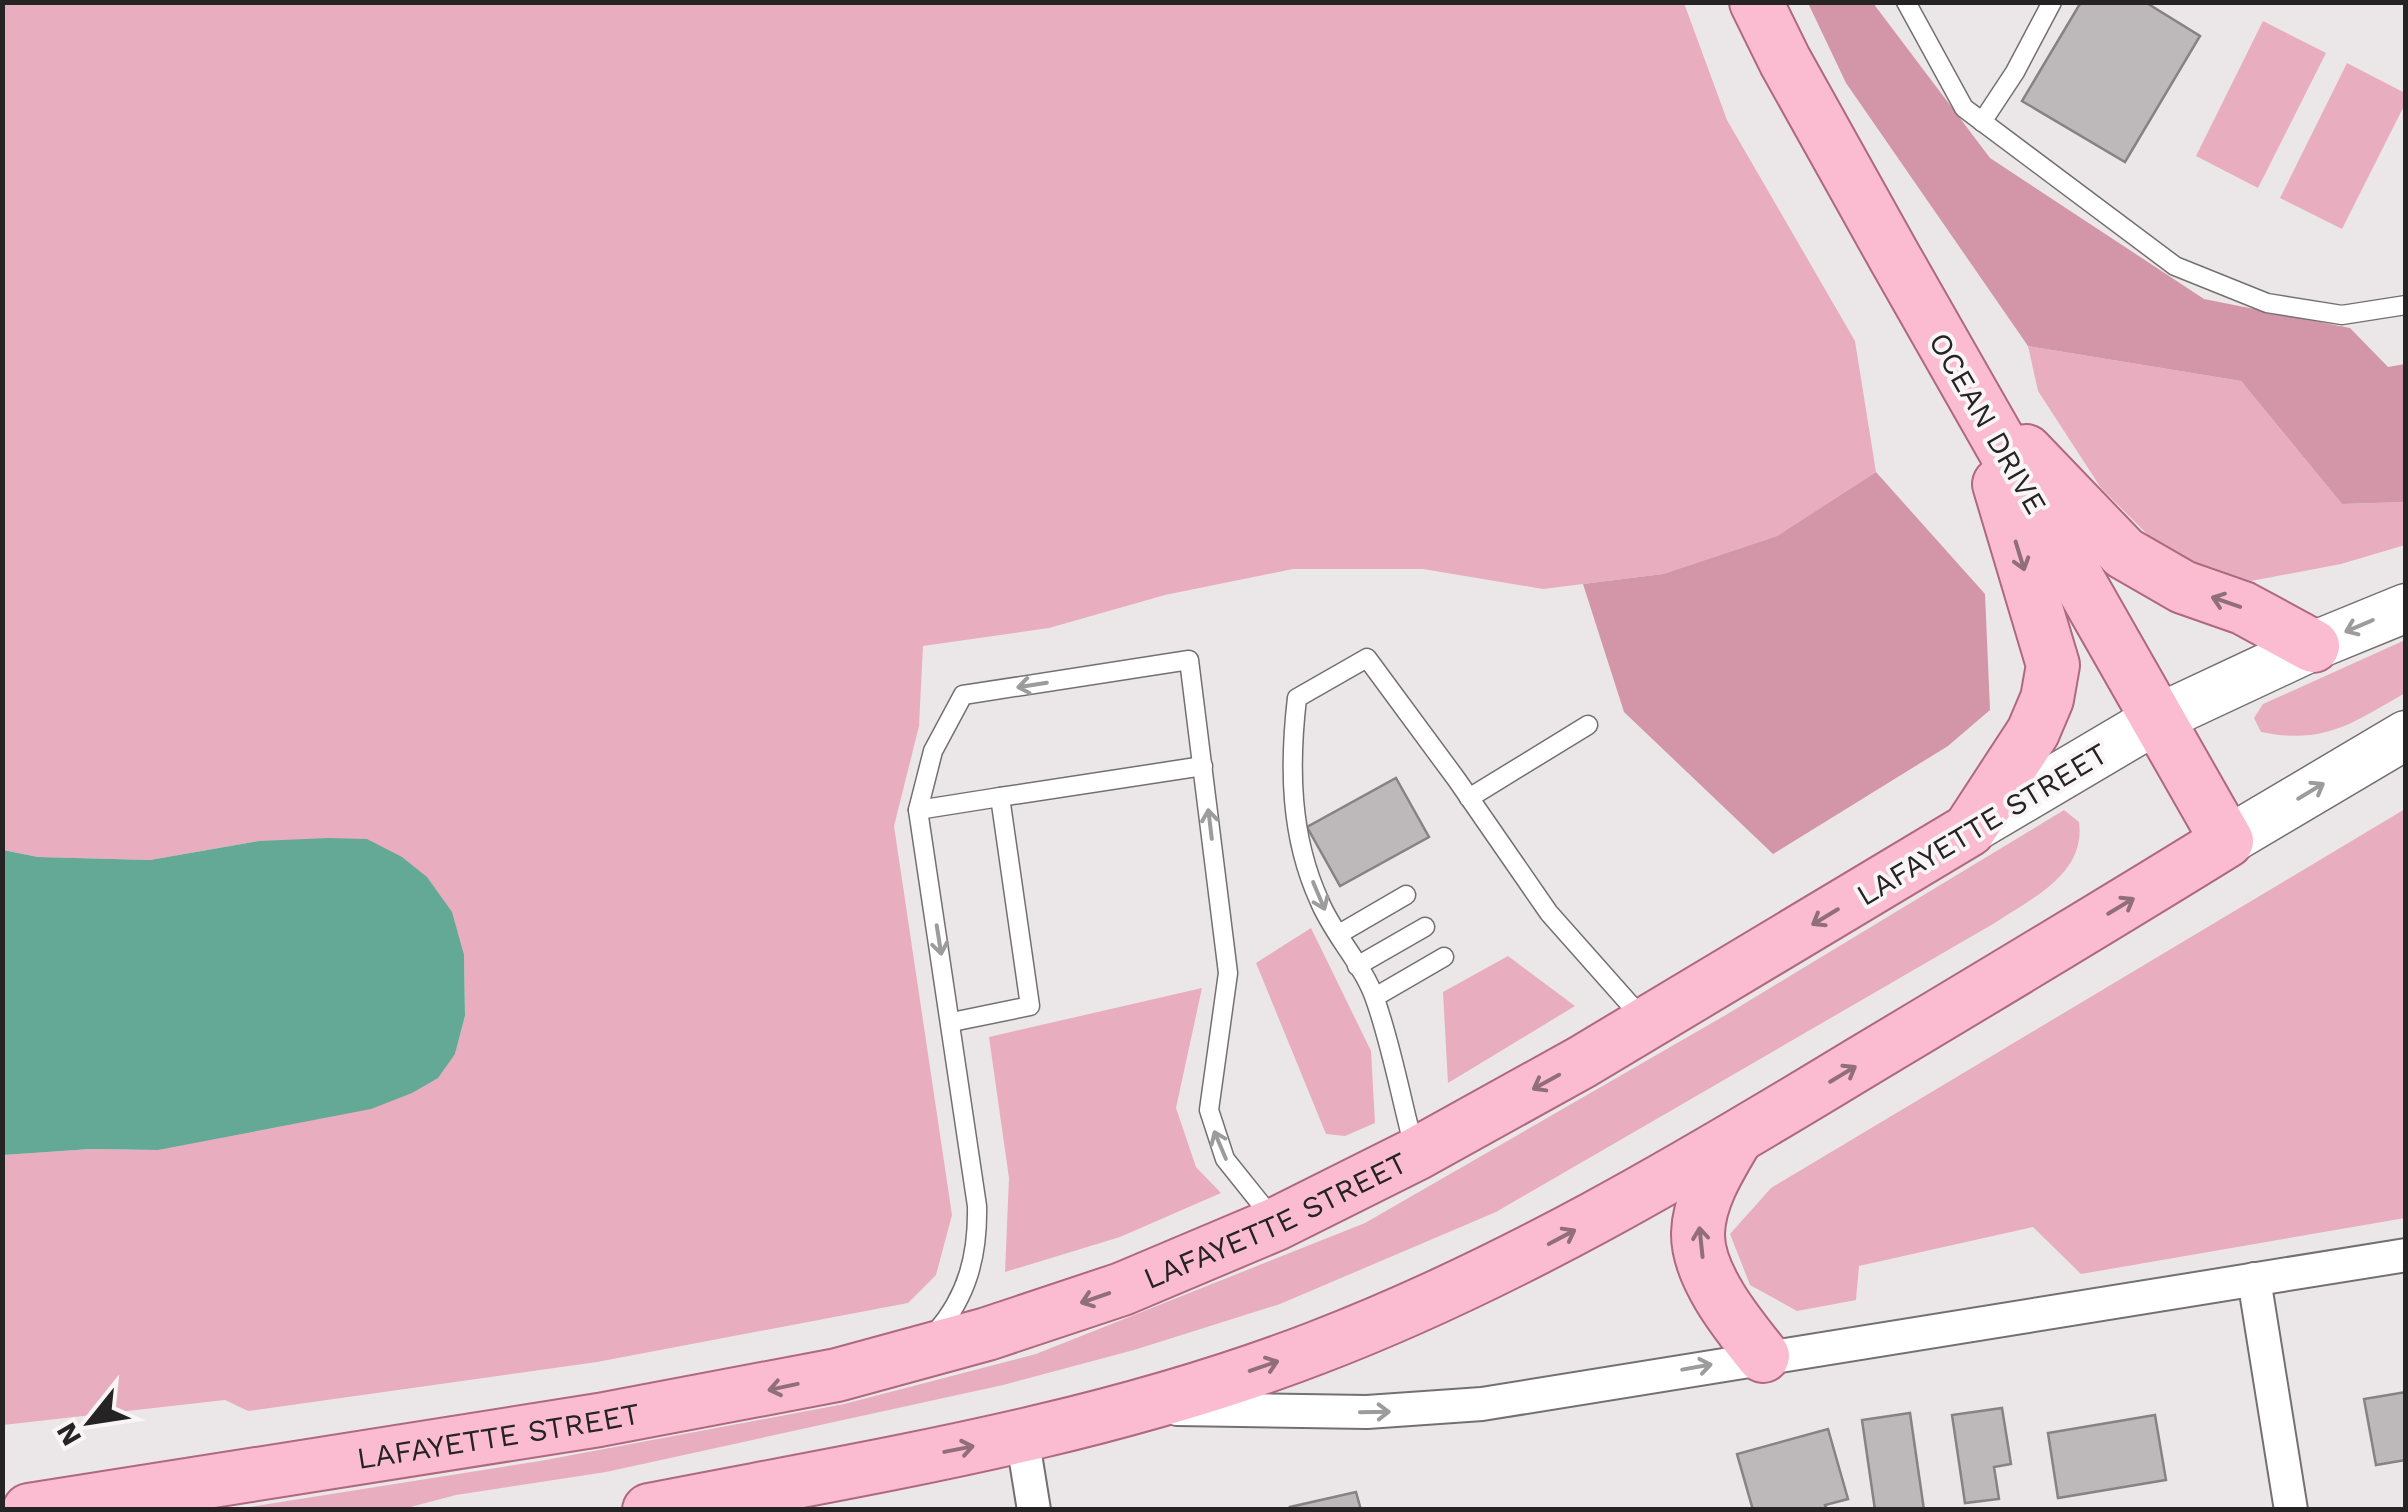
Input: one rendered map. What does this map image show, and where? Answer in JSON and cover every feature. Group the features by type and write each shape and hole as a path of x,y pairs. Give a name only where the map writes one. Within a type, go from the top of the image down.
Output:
{"main road":[{"name":"OCEAN DRIVE","path":"1756,2 1784,61 2226,841"},
{"path":"1972,396 2124,553 2183,587 2243,608 2313,646"},
{"path":"1969,830 2033,732 2047,699 2053,665 1972,396"},
{"name":"LAFAYETTE STREET","path":"28,1510 682,1406 837,1375 1122,1288 1276,1224 1416,1154 1646,1023 2157,720 2313,646 2406,608"},
{"path":"649,1510 1022,1436 1138,1408 1314,1349 1464,1285 1600,1216 1736,1139 2406,735"},
{"path":"1736,1139 1710,1186 1698,1233 1701,1253 1722,1301 1763,1356"}],"street":[{"path":"1138,1408 1367,1412 1482,1404 2406,1255"},
{"path":"2254,1279 2292,1510"},
{"path":"1022,1436 1034,1510"}],"lane":[{"path":"1906,2 1964,108 2175,266 2267,303 2342,315 2406,305"},
{"path":"1982,122 2015,72 2052,2"},
{"path":"1416,1154 1375,997 1319,902 1302,851 1292,795 1291,748 1297,698 1366,658 1469,798 1512,875 1541,900 1646,1023"},
{"path":"918,1352 946,1320 961,1295 973,1266 978,1237 973,1171 918,810 933,751 963,695 1189,660 1228,973 1209,1110 1226,1159 1276,1224"},
{"path":"1469,798 1588,725"},
{"path":"918,810 1203,766"},
{"path":"952,1022 1030,1006 1000,798"},
{"path":"1339,934 1406,895"},
{"path":"1522,911 1541,900"},
{"path":"1357,966 1425,927"},
{"path":"1375,997 1444,957"}],"shaded area":[{"path":"2,3 1684,3 1727,120 1855,341 1876,472 1777,536 1663,574 1543,589 1423,569 1293,569 1165,595 1049,628 923,646 919,726 894,826 952,1215 936,1275 908,1303 597,1362 248,1411 225,1400 3,1425 3,1155 91,1149 158,1150 455,1054 465,1016 464,955 259,841 150,860 38,857 3,850"},
{"path":"1808,3 1873,3 1990,158 2204,299 2350,328 2388,367 2405,364 2405,502 2342,504 2241,381 2028,346 1846,83"},
{"path":"2263,21 2326,53 2258,188 2196,156"},
{"path":"2347,63 2405,93 2406,102 2342,229 2280,198"},
{"path":"2028,346 2241,381 2342,504 2405,502 2405,545 2341,564 2251,581 2164,551 2101,488 2038,391"},
{"path":"1876,472 1985,594 1990,710 1948,746 1773,854 1624,712 1583,584 1663,574 1777,536"},
{"path":"2405,640 2405,693 2337,729 2303,736 2261,732 2254,718 2263,704"},
{"path":"2405,809 2405,1218 2081,1274 2033,1227 1859,1266 1856,1300 1797,1311 1750,1285 1730,1234 1771,1188"},
{"path":"2064,810 2079,822 2074,857 2052,884 1993,924 1496,1212 1280,1304 1134,1350 1003,1385 606,1472 456,1495 403,1509 237,1509 540,1461 844,1404 1036,1354 1365,1223 1724,1016"},
{"path":"367,839 402,857 427,877 452,912 464,955 465,1016 455,1054 438,1078 371,1109 158,1150 91,1149 3,1155 3,850 38,857 150,860 259,841"},
{"path":"1311,928 1371,1051 1375,1123 1345,1136 1326,1134 1256,963"},
{"path":"1508,956 1575,1006 1448,1083 1443,992"},
{"path":"1202,988 1176,1108 1196,1167 1221,1193 1120,1237 1005,1272 1009,1178 989,1037"}],"building":[{"path":"2081,2 2145,2 2200,36 2125,162 2022,101"},
{"path":"1396,778 1429,837 1340,886 1307,827"},
{"path":"2406,1392 2406,1460 2376,1465 2364,1399"},
{"path":"2002,1408 2011,1464 1994,1467 1999,1499 1965,1503 1952,1415"},
{"path":"1910,1413 1924,1510 1875,1510 1862,1420"},
{"path":"2155,1415 2166,1480 2058,1498 2048,1433"},
{"path":"1828,1429 1848,1499 1825,1505 1827,1510 1753,1510 1737,1454"},
{"path":"1356,1492 1361,1510 1290,1507"}]}
